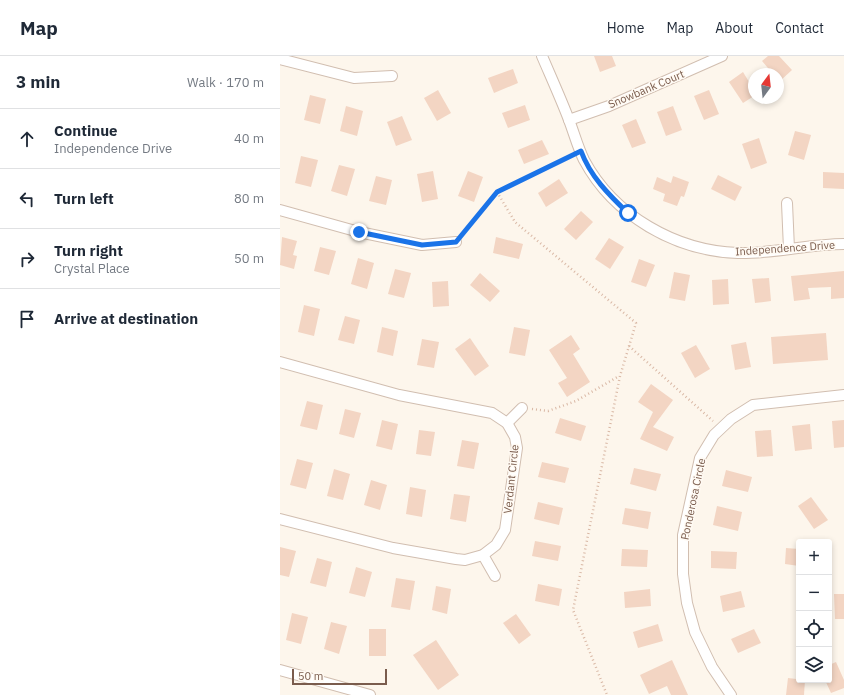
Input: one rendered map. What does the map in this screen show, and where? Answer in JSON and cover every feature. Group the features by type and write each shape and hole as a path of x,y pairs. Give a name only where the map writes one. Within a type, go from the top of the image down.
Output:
{"street":[{"name":"Independence Drive","path":"542,56 584,160 603,188 628,213 649,228 674,239 713,251 739,253 844,244"},
{"name":"Snowbank Court","path":"569,120 609,106 722,56"},
{"path":"280,59 354,78 392,76"},
{"path":"787,203 788,248"},
{"path":"280,210 359,232 422,245 456,242"},
{"path":"280,362 399,395 492,413 507,423 522,408"},
{"name":"Ponderosa Circle","path":"731,695 712,667 695,632 687,604 683,574 683,535 700,458 714,435 721,428 731,419 753,406 844,395"},
{"name":"Verdant Circle","path":"280,519 393,548 465,560 483,555 496,545 505,530 517,448 515,437 507,423"},
{"path":"483,555 495,576"},
{"path":"280,670 370,695"}],"path":[{"path":"456,242 497,192 581,151"},
{"path":"497,192 516,222 636,322 620,376 573,610 608,695"},
{"path":"629,346 721,428"},
{"path":"522,408 548,411 576,401 620,376"}],"building":[{"path":"594,56 612,56 616,66 600,72"},
{"path":"768,56 779,56 792,70 784,77 784,68 768,68 762,61"},
{"path":"513,69 518,83 494,93 488,78"},
{"path":"743,72 748,80 748,100 743,103 729,82"},
{"path":"438,90 451,113 437,121 424,98"},
{"path":"709,90 719,114 704,120 694,96"},
{"path":"310,95 326,99 320,124 304,120"},
{"path":"525,105 530,120 508,128 502,113"},
{"path":"346,106 363,111 357,136 340,131"},
{"path":"673,106 682,130 666,136 657,112"},
{"path":"402,116 412,140 396,146 387,122"},
{"path":"636,119 646,143 632,148 622,125"},
{"path":"795,131 811,135 804,160 788,155"},
{"path":"759,138 767,163 751,169 742,144"},
{"path":"542,140 549,154 524,164 518,150"},
{"path":"301,156 318,160 311,187 295,183"},
{"path":"339,165 355,169 347,196 331,191"},
{"path":"433,171 438,199 422,202 417,174"},
{"path":"468,171 483,177 474,202 458,196"},
{"path":"823,172 844,173 844,189 823,188"},
{"path":"718,175 742,187 735,201 711,189"},
{"path":"376,176 392,180 386,205 369,201"},
{"path":"673,176 689,182 684,197 681,196 677,206 663,201 665,194 653,189 657,177 671,183"},
{"path":"559,179 568,193 546,207 538,193"},
{"path":"581,211 593,222 576,240 564,229"},
{"path":"282,237 297,241 293,255 297,256 294,269 280,265"},
{"path":"496,237 523,244 519,259 493,253"},
{"path":"609,238 624,247 610,269 595,259"},
{"path":"320,247 336,251 329,275 314,271"},
{"path":"358,258 374,263 367,289 351,284"},
{"path":"639,259 655,265 646,287 631,282"},
{"path":"395,269 411,273 404,298 388,294"},
{"path":"844,271 844,298 831,299 831,287 808,288 810,299 794,301 791,276"},
{"path":"674,272 690,275 685,301 669,298"},
{"path":"480,273 500,291 490,302 470,285"},
{"path":"769,278 771,301 755,303 752,279"},
{"path":"728,279 729,304 713,305 712,280"},
{"path":"448,281 449,306 433,307 432,282"},
{"path":"304,305 320,309 314,336 298,332"},
{"path":"345,316 360,320 354,344 338,340"},
{"path":"382,327 398,331 393,356 377,352"},
{"path":"514,327 530,330 525,356 509,353"},
{"path":"826,333 828,360 773,364 771,337"},
{"path":"571,335 580,349 573,354 590,382 567,397 558,383 567,378 549,350"},
{"path":"470,338 489,366 475,376 455,349"},
{"path":"422,339 439,342 434,368 417,365"},
{"path":"746,342 751,367 735,370 731,345"},
{"path":"696,345 710,369 695,378 681,353"},
{"path":"651,384 673,400 653,427 674,437 667,451 640,439 653,412 638,402"},
{"path":"307,401 323,405 317,430 300,426"},
{"path":"345,409 361,413 354,438 339,434"},
{"path":"560,418 586,426 581,441 555,433"},
{"path":"382,420 398,424 392,450 376,446"},
{"path":"844,420 844,447 834,448 832,421"},
{"path":"810,424 812,449 795,451 792,426"},
{"path":"419,430 435,432 431,456 416,454"},
{"path":"771,430 773,456 757,457 755,431"},
{"path":"462,440 479,443 474,469 457,466"},
{"path":"297,459 313,463 306,489 290,485"},
{"path":"542,462 569,468 565,483 538,477"},
{"path":"634,468 661,474 656,491 630,484"},
{"path":"334,469 350,474 343,500 327,496"},
{"path":"726,470 752,477 748,492 722,486"},
{"path":"371,480 387,485 380,510 364,505"},
{"path":"410,487 426,490 422,517 406,514"},
{"path":"454,494 470,496 466,522 450,519"},
{"path":"811,497 828,520 814,529 798,506"},
{"path":"538,502 563,508 559,525 534,519"},
{"path":"717,506 742,512 738,531 713,525"},
{"path":"625,508 651,512 648,529 622,524"},
{"path":"535,541 561,546 558,561 532,556"},
{"path":"280,547 296,551 289,577 280,575"},
{"path":"786,548 796,549 796,566 785,564"},
{"path":"622,549 648,550 647,567 621,566"},
{"path":"711,551 737,552 736,569 711,568"},
{"path":"317,558 332,562 326,587 310,583"},
{"path":"356,567 372,572 365,597 349,593"},
{"path":"396,578 415,581 410,610 391,607"},
{"path":"538,584 562,589 559,606 535,601"},
{"path":"436,586 451,589 447,614 432,610"},
{"path":"650,589 651,606 625,608 624,592"},
{"path":"741,591 745,607 723,612 720,596"},
{"path":"834,594 844,594 844,619 835,619"},
{"path":"292,613 308,617 301,644 286,640"},
{"path":"516,614 531,635 519,644 503,623"},
{"path":"331,622 347,626 339,654 324,649"},
{"path":"658,624 663,641 638,648 633,632"},
{"path":"369,629 386,629 386,656 369,656"},
{"path":"754,629 761,643 738,653 731,639"},
{"path":"436,640 459,675 438,690 413,655"},
{"path":"672,660 688,695 671,695 667,686 649,694 640,675"},
{"path":"836,662 844,680 844,688 831,693 826,683 832,683 832,664"},
{"path":"788,678 796,679 796,683 805,683 804,695 786,695"}],"route":[{"path":"359,232 422,245 456,242 497,192 581,151 584,160 603,188 628,213"}]}
